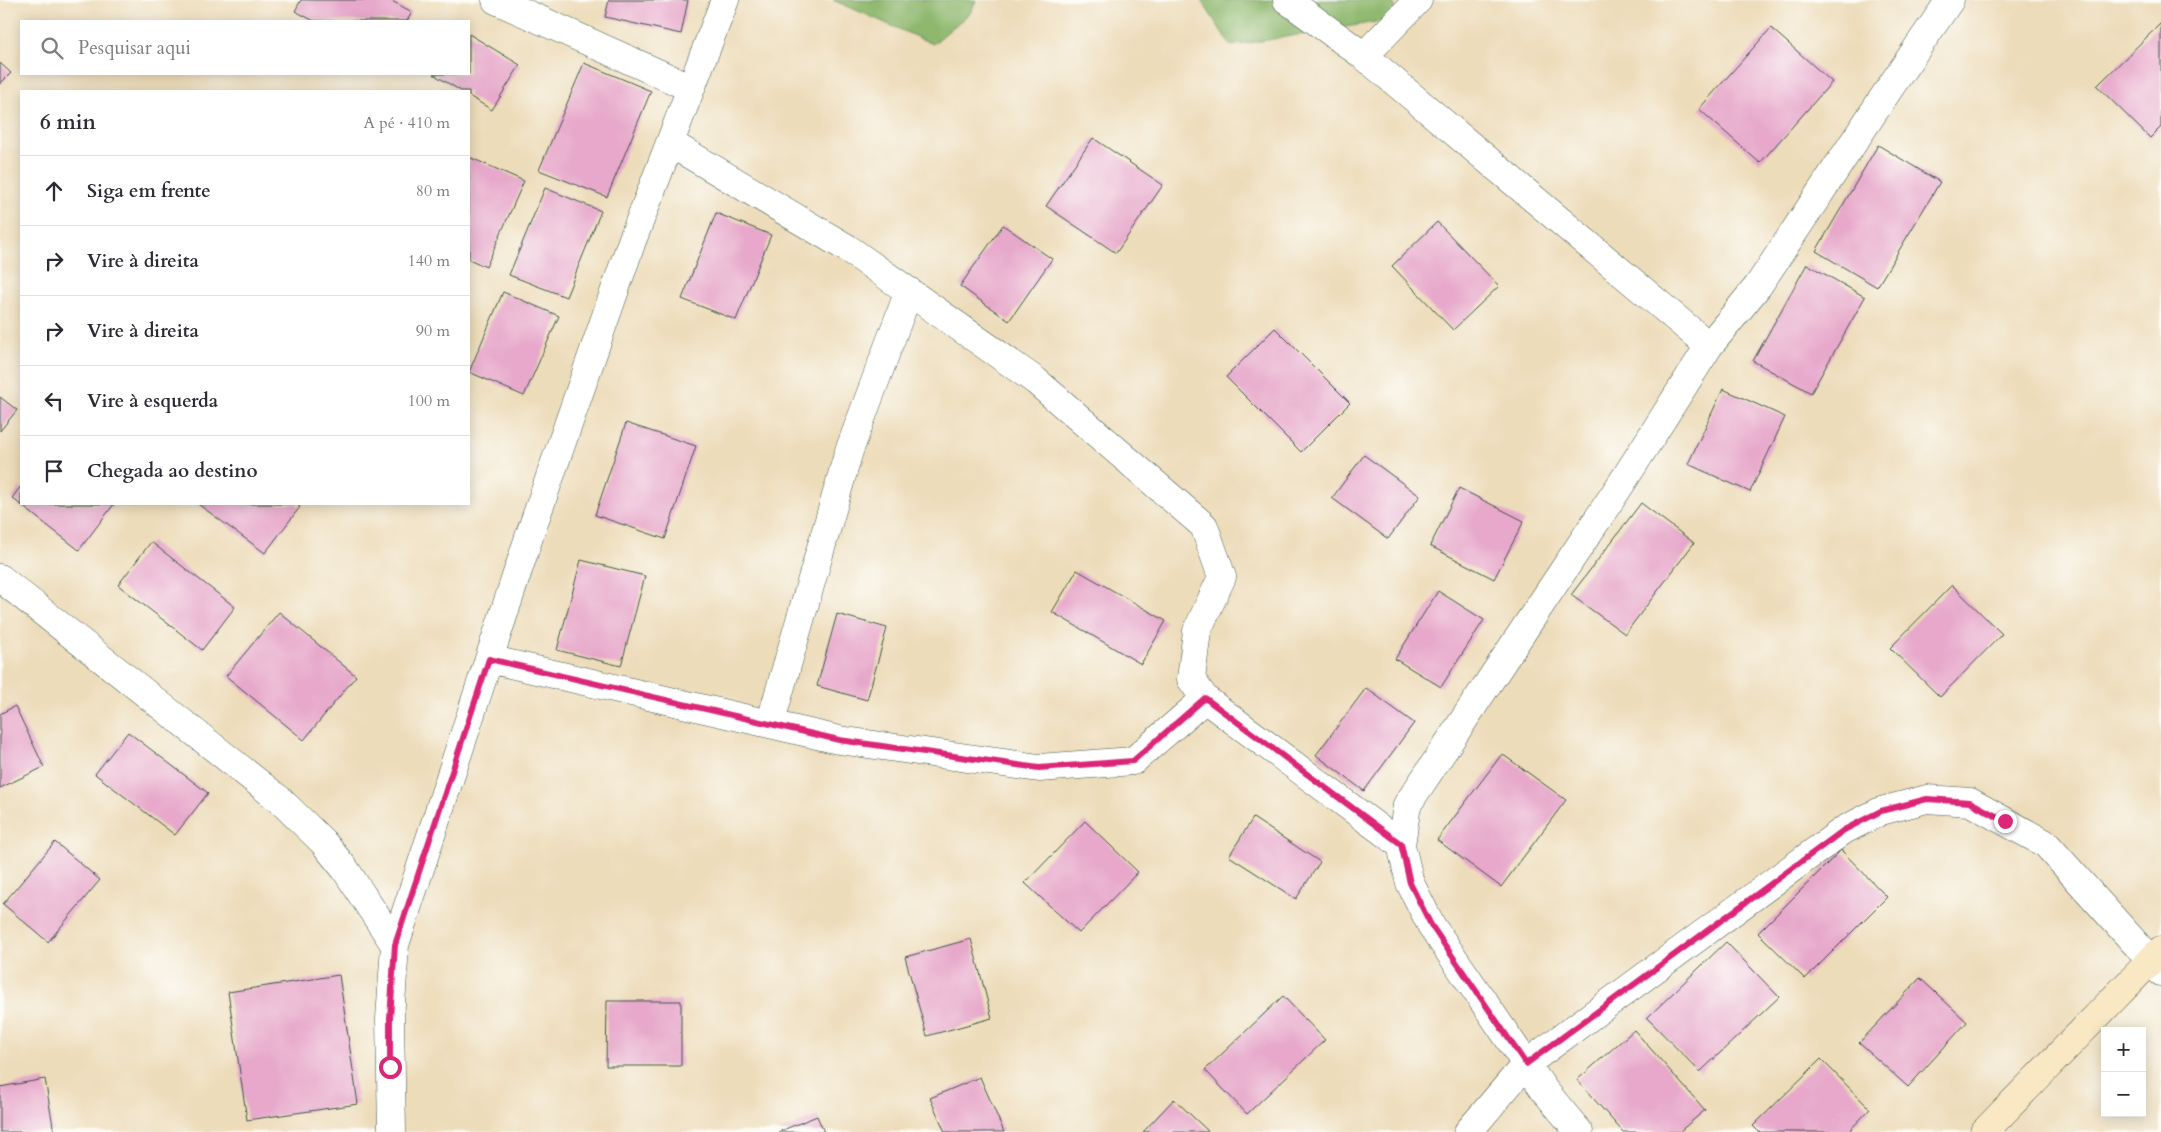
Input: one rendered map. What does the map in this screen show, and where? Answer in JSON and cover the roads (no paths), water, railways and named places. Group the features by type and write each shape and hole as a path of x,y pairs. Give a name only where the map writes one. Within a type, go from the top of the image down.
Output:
{"main road":[{"path":"1984,1132 2158,960"}],"street":[{"path":"496,0 691,88"},
{"path":"392,1132 390,1018 395,945 489,659 632,241 725,0"},
{"path":"1287,0 1364,56 1709,346"},
{"path":"1364,56 1418,0"},
{"path":"1579,1132 1544,1090 1431,925 1410,883 1401,844 1407,805 1623,481 1709,346 1758,286 1950,0"},
{"path":"670,143 847,248 1036,381 1204,526 1222,577 1197,631 1191,679 1205,698 1401,844"},
{"path":"770,724 849,451 909,291"},
{"path":"0,578 280,800 323,842 345,869 395,945"},
{"path":"489,659 839,740 1039,768 1133,761 1205,698"},
{"path":"1468,1132 1526,1064 1844,830 1881,811 1927,799 1970,802 2046,844 2158,960"}]}
